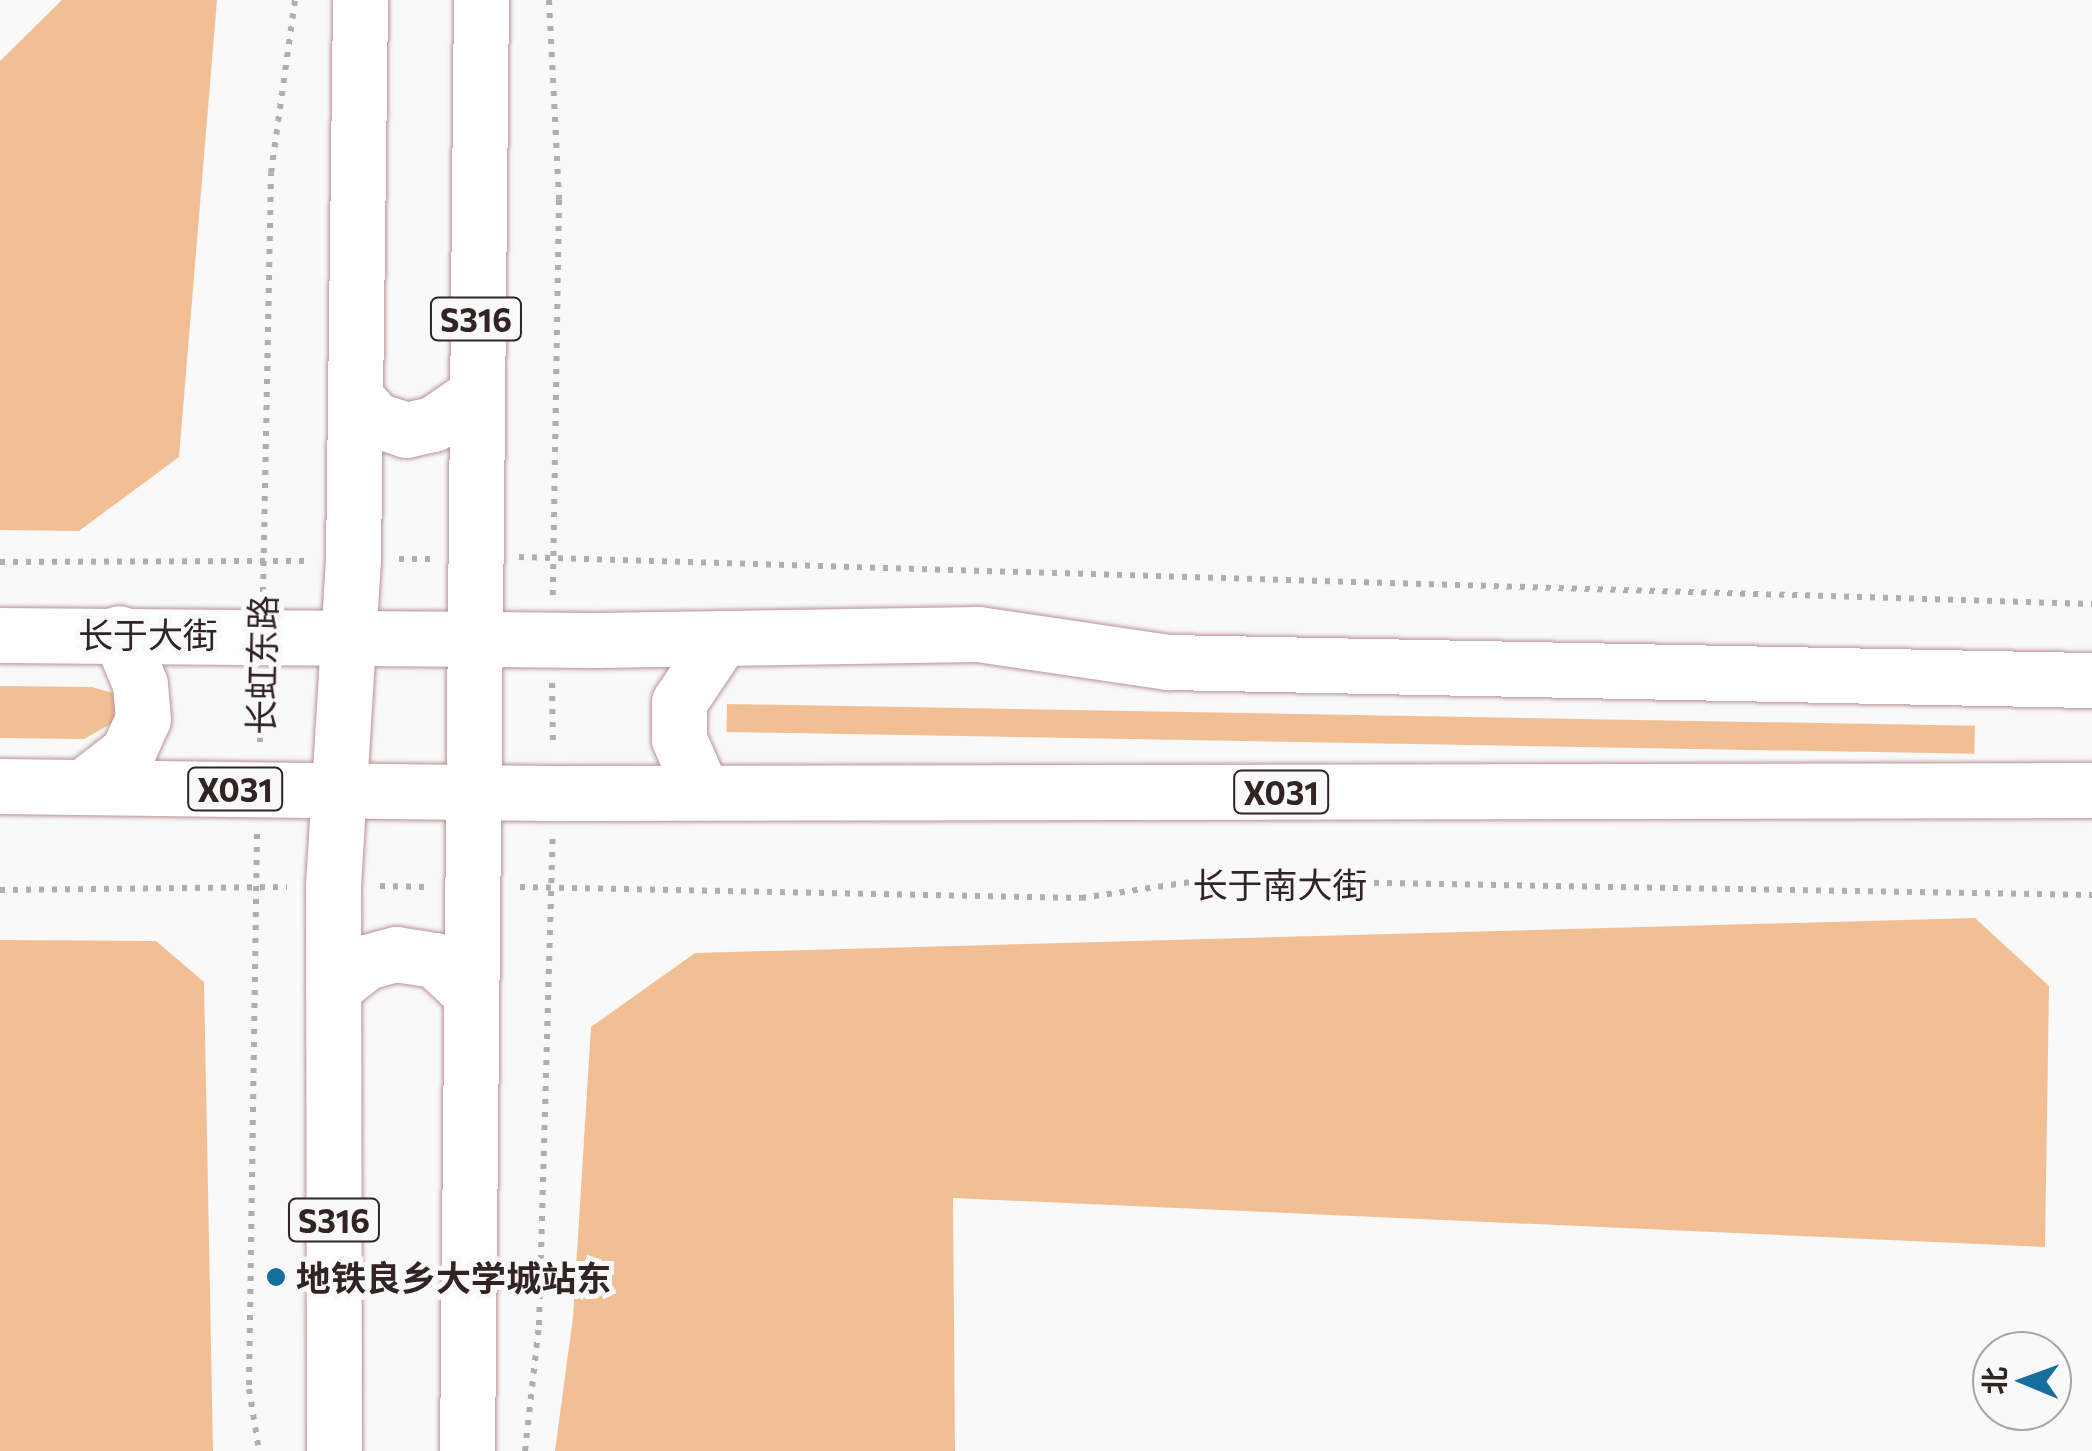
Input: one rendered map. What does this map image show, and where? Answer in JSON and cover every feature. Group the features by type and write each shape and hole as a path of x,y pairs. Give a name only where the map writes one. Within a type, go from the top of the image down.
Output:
{"main road":[{"name":"S316","path":"334,1451 333,886 353,560 360,0"},
{"name":"S316","path":"466,1451 481,0"},
{"path":"355,397 376,420 406,430 433,424 475,394"},
{"path":"83,787 128,752 143,718 140,684 119,633"},
{"path":"476,638 978,634 1168,662 2092,680"},
{"name":"长于大街","path":"0,635 476,638"},
{"path":"702,792 678,739 679,702 722,638"},
{"name":"X031","path":"0,786 553,793 2092,790"},
{"path":"333,988 366,962 396,954 435,960 468,992"}],"path":[{"name":"长虹东路","path":"259,1451 250,1389 270,174 295,0"},
{"path":"524,1451 539,1325 553,888 552,640 559,200 549,0"},
{"path":"473,558 555,556 2092,604"},
{"name":"长于大街","path":"0,562 473,558"},
{"name":"长于南大街","path":"469,887 1081,898 1205,880 2092,895"},
{"path":"0,890 469,887"}],"shaded area":[{"path":"62,0 217,0 179,457 79,531 0,530 0,61"},
{"path":"0,686 92,687 120,695 116,721 84,739 0,738"},
{"path":"727,704 1975,726 1974,754 727,732"},
{"path":"1975,918 2049,986 2045,1247 953,1198 955,1451 555,1451 573,1317 591,1027 695,953"},
{"path":"0,940 156,941 204,982 213,1451 0,1451"}],"place":[{"name":"地铁良乡大学城站东","path":"276,1277"}]}
